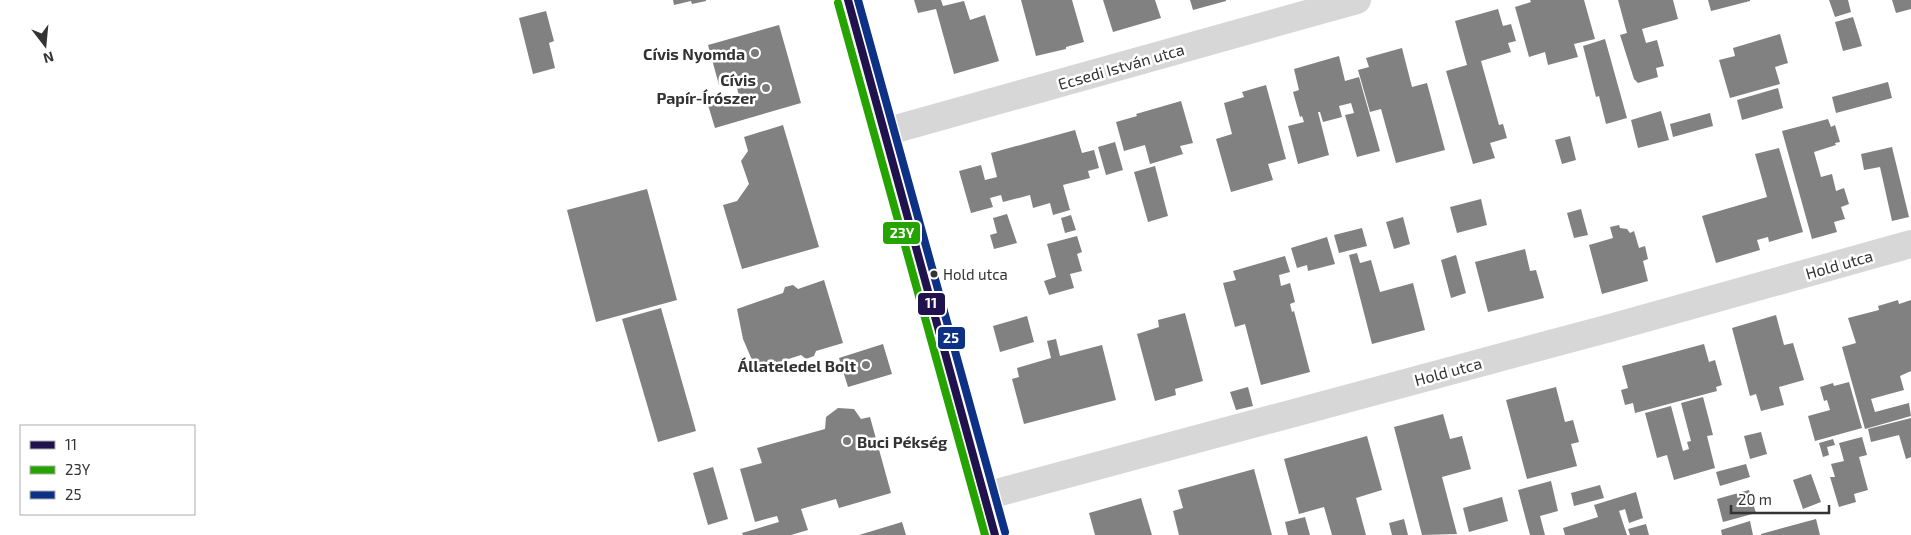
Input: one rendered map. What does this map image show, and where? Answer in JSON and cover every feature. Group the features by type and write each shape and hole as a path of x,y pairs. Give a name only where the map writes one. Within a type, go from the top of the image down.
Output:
{"street":[{"path":"848,0 995,535"},
{"name":"Ecsedi István utca","path":"885,132 1357,0"},
{"name":"Hold utca","path":"984,496 1911,244"}],"building":[{"path":"673,0 706,1 692,4 691,1 674,5"},
{"path":"914,0 941,0 943,6 964,1 970,20 985,15 999,61 954,74 936,9 918,13"},
{"path":"1021,0 1072,0 1084,42 1066,47 1066,49 1036,56"},
{"path":"1103,0 1155,0 1161,18 1113,32"},
{"path":"1190,0 1226,0 1226,1 1193,10"},
{"path":"1530,0 1584,0 1595,39 1574,44 1578,57 1548,65 1545,52 1529,57 1515,7 1531,2"},
{"path":"1618,0 1673,0 1678,19 1642,29 1646,43 1657,40 1664,66 1656,68 1658,77 1638,83 1634,79 1620,35 1627,33"},
{"path":"1708,0 1750,0 1750,1 1711,11"},
{"path":"1829,0 1848,0 1851,12 1835,17"},
{"path":"1892,0 1911,0 1911,9 1896,13"},
{"path":"1498,9 1503,26 1511,24 1516,41 1508,43 1511,52 1481,61 1499,125 1503,124 1507,138 1490,143 1495,158 1473,164 1446,71 1467,65 1455,21"},
{"path":"546,11 554,41 549,43 555,68 533,74 519,18"},
{"path":"1853,17 1862,46 1843,51 1835,22"},
{"path":"779,25 801,103 715,128 708,105 739,96 735,80 719,85 708,45"},
{"path":"1780,34 1788,63 1775,67 1780,84 1730,98 1719,60 1735,56 1733,48"},
{"path":"1605,39 1627,118 1606,124 1599,96 1596,97 1583,46"},
{"path":"1402,48 1412,87 1427,83 1445,150 1396,163 1381,109 1370,112 1358,70 1369,67 1366,58"},
{"path":"1339,56 1345,81 1359,77 1380,151 1357,157 1345,115 1354,113 1351,103 1339,106 1342,117 1323,122 1320,112 1318,112 1329,155 1298,164 1288,126 1304,122 1302,116 1300,117 1293,92 1299,90 1294,69"},
{"path":"1888,82 1892,98 1836,113 1832,97"},
{"path":"1266,85 1286,159 1268,164 1273,180 1231,192 1216,139 1232,134 1224,103 1244,97 1242,92"},
{"path":"1778,88 1783,108 1742,120 1737,100"},
{"path":"1181,101 1193,143 1180,146 1183,154 1150,164 1145,145 1124,151 1116,122"},
{"path":"1661,111 1669,140 1638,148 1631,120"},
{"path":"1710,113 1713,126 1673,137 1670,124"},
{"path":"1828,119 1831,127 1835,125 1840,142 1814,152 1821,177 1832,174 1836,191 1844,188 1849,204 1841,207 1845,219 1834,222 1837,232 1812,239 1782,131"},
{"path":"783,125 819,247 742,269 723,205 737,201 749,184 741,161 748,151 744,137"},
{"path":"1075,130 1082,153 1094,150 1099,168 1088,171 1090,178 1063,185 1070,210 1053,215 1050,203 1033,208 1030,195 1003,202 1001,195 990,198 993,207 971,213 959,171 981,165 985,180 997,177 991,153"},
{"path":"1570,136 1576,160 1562,164 1555,140"},
{"path":"1115,142 1123,170 1106,175 1098,147"},
{"path":"1892,147 1909,217 1892,221 1880,167 1864,170 1861,154"},
{"path":"1779,148 1803,232 1769,242 1768,237 1757,240 1760,250 1716,263 1702,216 1767,197 1755,154"},
{"path":"1155,166 1168,216 1148,222 1134,172"},
{"path":"647,189 677,300 596,322 567,210"},
{"path":"1481,199 1487,225 1457,233 1450,207"},
{"path":"1581,209 1588,235 1574,238 1567,213"},
{"path":"1007,214 1017,243 994,249 990,235 997,233 993,218"},
{"path":"1071,215 1076,230 1065,233 1061,218"},
{"path":"1403,217 1410,244 1394,249 1386,222"},
{"path":"1619,225 1620,228 1627,229 1630,233 1634,231 1639,248 1645,246 1648,259 1643,261 1648,281 1602,294 1589,245 1613,238 1610,227"},
{"path":"1362,228 1367,246 1339,253 1334,235"},
{"path":"1077,236 1082,252 1077,254 1082,271 1070,274 1074,288 1049,295 1044,281 1056,277 1047,244"},
{"path":"1327,237 1335,264 1308,271 1307,265 1297,268 1291,248"},
{"path":"1525,249 1530,271 1536,270 1544,298 1488,312 1475,262"},
{"path":"1357,253 1360,263 1371,260 1380,292 1413,283 1425,330 1372,344 1349,255"},
{"path":"1456,255 1466,293 1451,298 1441,260"},
{"path":"1285,256 1290,272 1279,275 1281,286 1290,283 1295,302 1290,304 1292,312 1294,311 1310,372 1261,385 1245,324 1235,327 1223,283 1236,280 1233,271"},
{"path":"824,280 843,343 816,351 814,356 806,359 801,355 755,367 743,339 737,309 783,293 785,287 793,285 798,289"},
{"path":"1898,300 1899,304 1911,300 1911,371 1900,376 1904,390 1871,399 1875,412 1909,403 1911,416 1865,429 1842,347 1856,343 1848,318 1879,310 1878,306"},
{"path":"661,308 696,431 658,442 622,319"},
{"path":"1185,313 1203,381 1175,389 1176,395 1155,401 1137,334 1159,327 1158,320"},
{"path":"1776,315 1784,345 1793,343 1804,380 1779,387 1784,405 1761,411 1756,394 1750,396 1732,328"},
{"path":"1027,316 1034,342 1000,352 993,326"},
{"path":"1056,339 1060,356 1102,345 1116,400 1024,424 1012,379 1019,377 1017,368 1051,358 1047,341"},
{"path":"883,344 892,374 848,387 839,358"},
{"path":"1704,344 1709,362 1715,360 1722,385 1716,387 1717,391 1635,413 1633,403 1625,405 1621,390 1628,388 1622,366"},
{"path":"1849,382 1862,428 1815,441 1808,416 1830,410 1827,400 1824,401 1820,387 1833,383 1834,386"},
{"path":"1248,387 1253,406 1236,410 1230,392"},
{"path":"1556,387 1565,422 1573,420 1579,442 1571,444 1577,466 1527,479 1506,400"},
{"path":"1703,397 1713,435 1707,436 1715,468 1674,480 1667,455 1657,458 1645,413 1671,406 1683,451 1689,449 1687,442 1691,441 1681,403"},
{"path":"838,408 854,409 861,419 870,417 891,493 839,508 836,499 801,509 808,530 791,535 743,535 742,533 779,522 777,516 755,522 740,469 762,463 757,448 825,429 826,417"},
{"path":"1443,414 1450,439 1462,436 1471,469 1442,477 1457,534 1422,535 1394,427"},
{"path":"1911,418 1911,457 1906,459 1899,435 1871,442 1868,429"},
{"path":"1761,432 1767,454 1750,459 1744,436"},
{"path":"1367,436 1382,490 1356,498 1366,535 1332,535 1324,507 1299,514 1284,459"},
{"path":"1862,437 1867,455 1859,457 1868,490 1854,494 1856,502 1839,507 1830,477 1835,477 1831,464 1844,461 1839,443"},
{"path":"1833,439 1835,445 1827,447 1829,455 1823,457 1819,443"},
{"path":"1746,464 1750,477 1720,486 1716,472"},
{"path":"713,467 728,519 708,525 693,473"},
{"path":"1254,469 1272,535 1179,535 1173,511 1183,508 1178,490"},
{"path":"1811,474 1821,502 1803,509 1793,480"},
{"path":"1551,481 1558,511 1540,516 1545,535 1530,535 1518,490"},
{"path":"1600,485 1604,498 1574,506 1571,493"},
{"path":"1749,490 1756,513 1723,522 1717,499"},
{"path":"1636,492 1643,518 1629,523 1625,509 1619,511 1627,535 1565,535 1563,528 1598,517 1594,505"},
{"path":"1502,497 1508,521 1469,532 1463,508"},
{"path":"1141,498 1152,535 1095,535 1089,513"},
{"path":"1305,517 1310,535 1288,535 1285,522"},
{"path":"1404,519 1408,535 1392,535 1389,523"},
{"path":"1816,519 1820,535 1761,535 1761,534"},
{"path":"1750,521 1753,535 1722,535 1721,530"},
{"path":"902,522 906,535 859,535"},
{"path":"1646,524 1649,535 1630,535 1628,529"}],"transit line":[{"name":"11","path":"848,0 995,535"},
{"name":"25","path":"858,0 1005,532"},
{"name":"23Y","path":"838,3 985,535"}],"place":[{"name":"Cívis Nyomda","path":"755,53"},
{"name":"Cívis Papír-Írószer","path":"766,88"},
{"name":"Hold utca","path":"934,274"},
{"name":"Állateledel Bolt","path":"866,365"},
{"name":"Buci Pékség","path":"847,441"}]}
